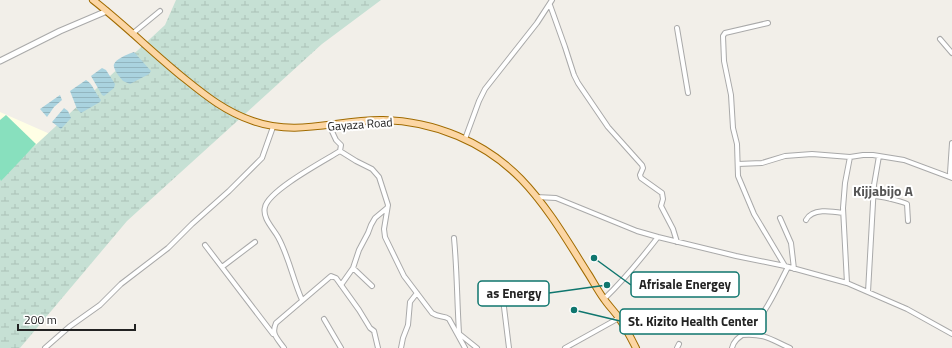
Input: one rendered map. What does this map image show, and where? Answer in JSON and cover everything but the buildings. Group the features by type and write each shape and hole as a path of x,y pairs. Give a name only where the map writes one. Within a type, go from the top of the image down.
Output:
{"main road":[{"name":"Gayaza Road","path":"96,1 198,90 228,111 253,121 273,126 304,128 361,121 402,121 431,127 465,139 484,149 500,160 536,197 563,234 604,299 619,318 636,348"}],"street":[{"path":"465,139 485,89 520,47 552,0"},
{"path":"550,5 578,83 608,127 642,165 643,168 640,175 641,178 662,193 662,206 673,229 677,242"},
{"path":"0,61 54,34 107,11"},
{"path":"132,34 160,11"},
{"path":"768,23 727,32 723,36 724,61 731,95 733,128 737,144 738,176 754,214 787,266"},
{"path":"677,28 688,93"},
{"path":"940,39 952,53"},
{"path":"329,125 340,145 340,151"},
{"path":"45,348 69,327 100,305 120,284 168,248 229,191 262,158 266,151 273,126"},
{"path":"952,143 950,173 952,178"},
{"path":"340,151 376,172 388,205 384,229 385,238 404,276 416,294 436,316 446,317 449,319 465,348"},
{"path":"302,300 297,290 293,272 278,237 267,219 264,211 265,206 268,200 294,179 340,151"},
{"path":"738,164 762,163 785,156 812,154 850,157 863,155 879,156 904,160 952,178"},
{"path":"868,292 875,177 879,156"},
{"path":"847,283 843,213 845,183 850,157"},
{"path":"874,196 879,196 889,200 903,201 907,204 908,221"},
{"path":"536,197 556,198 637,231 658,237 736,256 787,266 847,283 907,309 952,334"},
{"path":"341,285 353,268 359,250 375,218 388,208"},
{"path":"806,220 808,215 812,213 843,213"},
{"path":"780,218 791,243 794,268"},
{"path":"604,299 622,282 658,237"},
{"path":"454,238 456,258 457,332"},
{"path":"222,267 255,242"},
{"path":"205,245 284,348"},
{"path":"732,348 734,342 750,329 769,303 787,266"},
{"path":"353,268 372,286"},
{"path":"275,336 274,329 276,323 331,276 336,278 370,328 374,331 378,348"},
{"path":"401,348 408,325 410,302 416,294"},
{"path":"503,299 509,348"},
{"path":"565,348 619,318"},
{"path":"324,319 340,348"},
{"path":"457,332 477,348"},
{"path":"742,335 752,334 771,338 790,348"}],"shaded area":[{"path":"0,112 50,134 0,183"}],"green space":[{"path":"176,0 381,0 322,44 127,221 20,348 0,348 0,178 165,25"},
{"path":"6,115 36,144 1,181 0,120"}],"water":[{"path":"134,52 151,71 149,74 130,84 123,81 115,71 114,64 121,58"},
{"path":"102,68 106,70 115,84 114,88 104,96 91,76"},
{"path":"86,80 101,100 81,113 77,109 70,91"},
{"path":"60,95 62,100 54,107 47,117 40,109"},
{"path":"64,108 68,111 71,118 61,129 52,122"}],"place":[{"name":"Afrisale Energey","path":"594,258"},
{"name":"as Energy","path":"607,285"},
{"name":"St. Kizito Health Center","path":"574,310"}],"district":[{"name":"Kijjabijo A","path":"883,190"}]}
